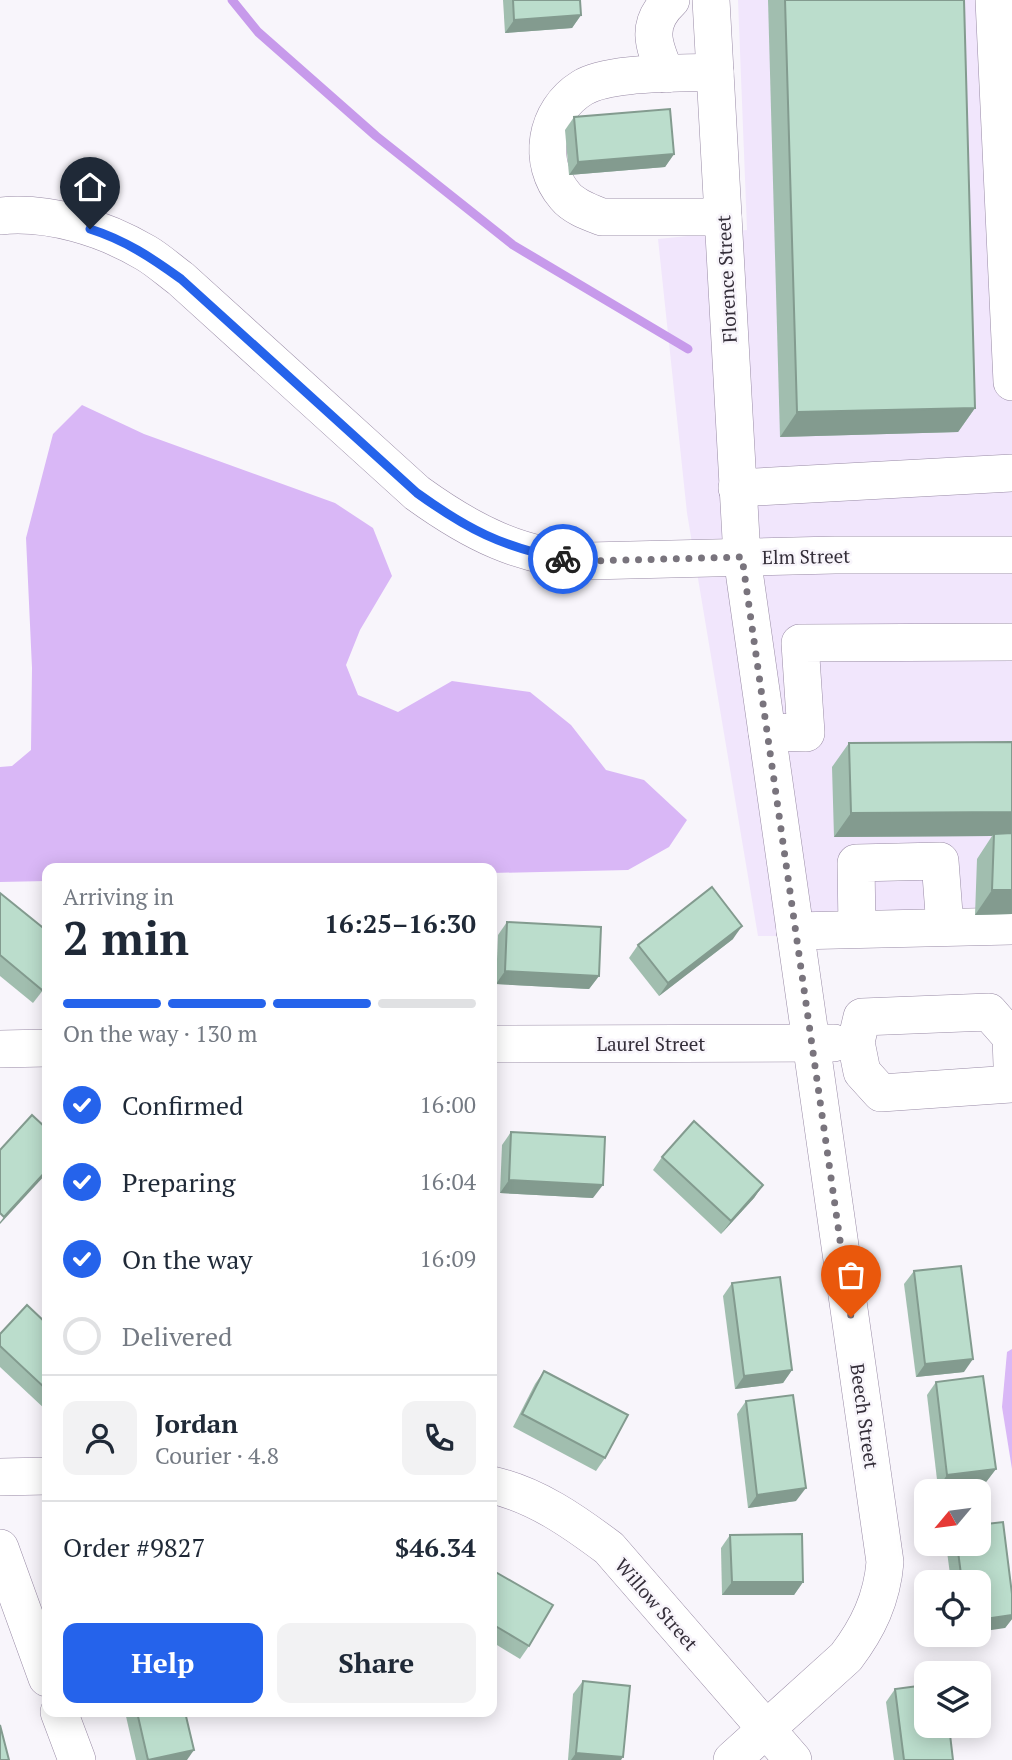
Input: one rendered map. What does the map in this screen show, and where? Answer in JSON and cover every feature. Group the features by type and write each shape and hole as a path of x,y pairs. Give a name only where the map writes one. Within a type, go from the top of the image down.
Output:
{"street":[{"path":"666,74 654,49 653,27 662,9 671,0"},
{"name":"Florence Street","path":"711,0 742,557"},
{"path":"994,0 1012,382"},
{"path":"715,72 615,78 582,87 561,107 550,128 547,150 551,171 565,196 584,211 602,217 723,217"},
{"name":"Elm Street","path":"0,215 70,222 110,235 147,254 181,279 417,493 451,518 488,538 527,552 568,560 1012,555"},
{"path":"737,488 1012,472"},
{"name":"Beech Street","path":"732,1760 846,1657 859,1641 878,1603 886,1562 742,557"},
{"path":"767,732 806,733 800,643 1012,642"},
{"path":"857,928 856,863 940,861 945,927"},
{"path":"795,931 1012,926"},
{"path":"1012,1065 1011,1037 989,1012 862,1017 856,1042 862,1072 881,1093 1012,1084"},
{"name":"Laurel Street","path":"497,1044 856,1042"},
{"path":"0,1049 42,1048"},
{"path":"0,1477 42,1476"},
{"name":"Willow Street","path":"497,1487 540,1502 576,1522 609,1548 793,1760"},
{"path":"0,1548 42,1664"},
{"path":"62,1717 77,1760"}],"shaded area":[{"path":"738,0 1012,0 1012,937 758,936 687,513 658,239 747,230"},
{"path":"82,405 144,434 335,503 373,528 392,576 360,630 346,665 358,695 398,712 452,681 530,692 571,725 606,770 644,780 687,820 669,847 628,870 497,873 497,863 42,863 42,881 0,882 0,767 12,766 31,750 32,668 26,538 53,434"},
{"path":"1012,1349 1012,1469 1002,1407 1007,1352"}],"building":[{"path":"513,0 580,0 581,15 514,20"},
{"path":"785,0 964,0 975,408 797,412"},
{"path":"670,109 674,154 578,162 574,117"},
{"path":"1012,742 1012,812 851,813 849,743"},
{"path":"1012,833 1012,890 992,890 994,834"},
{"path":"712,887 742,926 668,983 638,945"},
{"path":"0,893 42,927 42,990 0,955"},
{"path":"507,922 601,927 599,976 505,971"},
{"path":"32,1115 42,1124 42,1175 4,1217 0,1213 0,1150"},
{"path":"694,1121 763,1185 731,1221 662,1157"},
{"path":"511,1132 605,1137 603,1185 509,1180"},
{"path":"961,1266 973,1359 925,1364 914,1271"},
{"path":"780,1277 792,1370 744,1376 732,1283"},
{"path":"27,1305 42,1319 42,1385 0,1346 0,1334"},
{"path":"544,1371 628,1415 605,1458 522,1414"},
{"path":"983,1376 996,1469 947,1475 936,1382"},
{"path":"793,1395 806,1488 757,1495 746,1401"},
{"path":"1003,1522 1012,1615 991,1618 991,1570 960,1570 959,1556 991,1556 991,1523"},
{"path":"802,1534 803,1582 732,1582 730,1535"},
{"path":"497,1573 553,1605 529,1646 497,1627"},
{"path":"583,1681 630,1686 623,1757 576,1753"},
{"path":"914,1687 914,1738 950,1738 953,1760 904,1760 895,1689"},
{"path":"138,1717 186,1717 194,1750 148,1760"},
{"path":"0,1725 9,1760 0,1760"}],"waterway":[{"path":"232,0 258,32 376,136 513,245 688,349"}],"way so far":[{"path":"563,559 589,561 742,557 851,1317"}],"route":[{"path":"90,229 110,235 147,254 181,279 417,493 451,518 488,538 527,552 563,559"}]}
